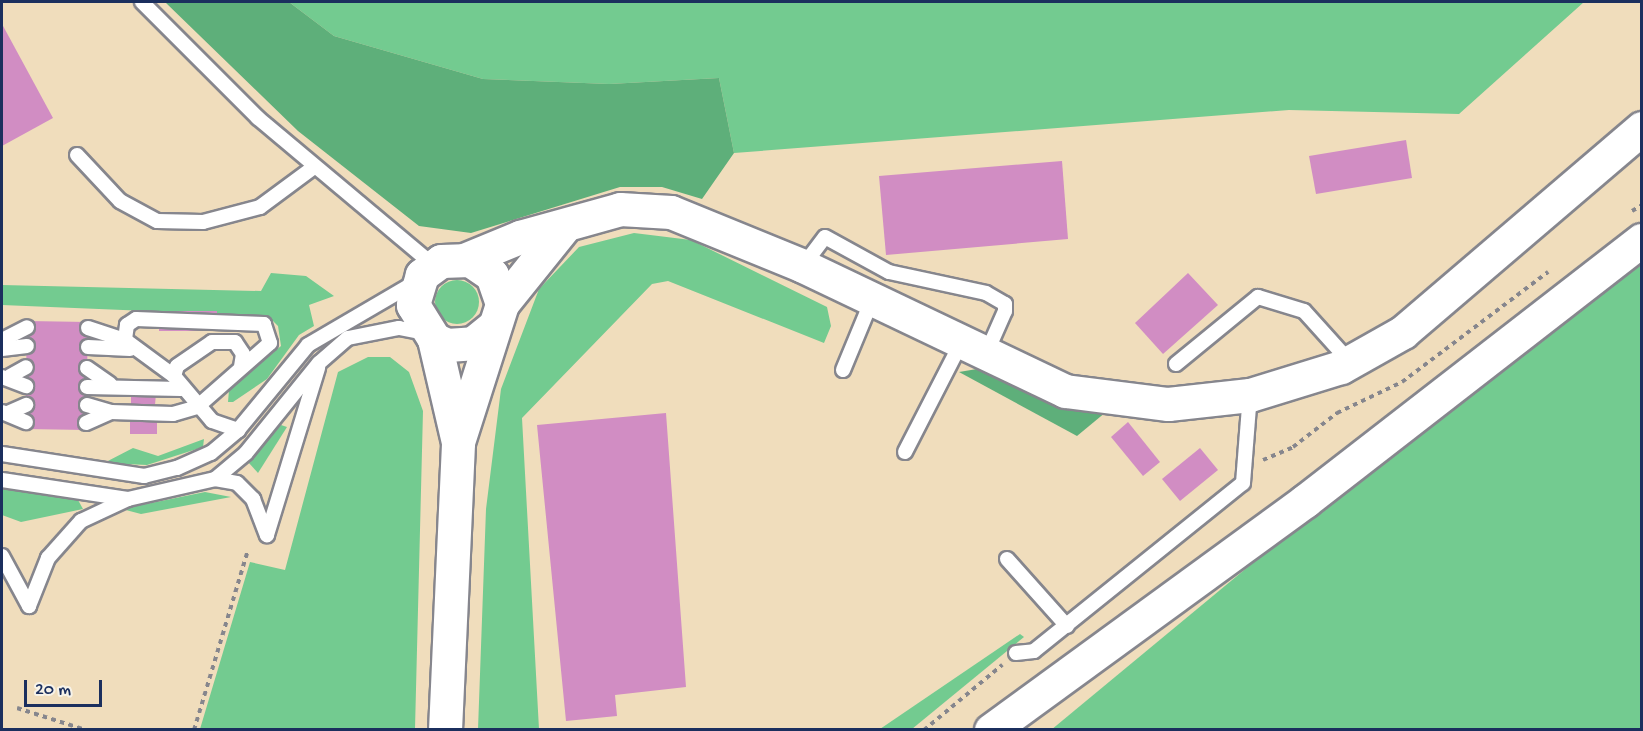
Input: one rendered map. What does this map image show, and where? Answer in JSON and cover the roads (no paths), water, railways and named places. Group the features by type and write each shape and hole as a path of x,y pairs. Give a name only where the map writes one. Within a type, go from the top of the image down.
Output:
{"main road":[{"path":"458,442 431,336 414,305 439,268 520,237 563,228 620,209 672,212 803,266 1065,391 1168,404 1250,395 1350,362 1403,332 1641,128"},
{"path":"431,336 447,345 473,343 498,315 563,228"},
{"path":"991,729 1305,501 1632,229"},
{"path":"439,268 492,275 498,315 458,442 445,729"}],"lane":[{"path":"2,454 144,476 211,453 238,430 308,345 439,268 314,167 142,2"},
{"path":"77,155 120,201 157,221 203,222 260,207 314,167"},
{"path":"803,266 825,237 889,272 986,293 1005,304 1005,311 974,349 905,452"},
{"path":"1176,364 1258,297 1304,311 1350,362"},
{"path":"843,370 872,300"},
{"path":"87,405 111,412 173,414 197,407 241,366 270,343 264,324 136,319 127,325 125,340"},
{"path":"2,340 27,327"},
{"path":"88,328 125,340 174,376 181,389 212,421 238,430"},
{"path":"214,479 246,453 319,363 348,338 399,328 431,336"},
{"path":"174,376 177,366 212,342 235,342 243,354 241,366"},
{"path":"2,349 27,346"},
{"path":"88,347 141,351"},
{"path":"2,556 29,606 48,558 81,521 128,499 214,479 237,483 253,499 267,535 319,363"},
{"path":"6,377 26,367"},
{"path":"87,368 110,384"},
{"path":"6,377 26,386"},
{"path":"87,387 110,384 181,389"},
{"path":"1016,654 1034,651 1243,483 1249,464 1250,395"},
{"path":"5,412 26,405"},
{"path":"5,412 26,422"},
{"path":"86,423 111,412"},
{"path":"2,480 128,499"},
{"path":"1007,559 1066,626"}]}
